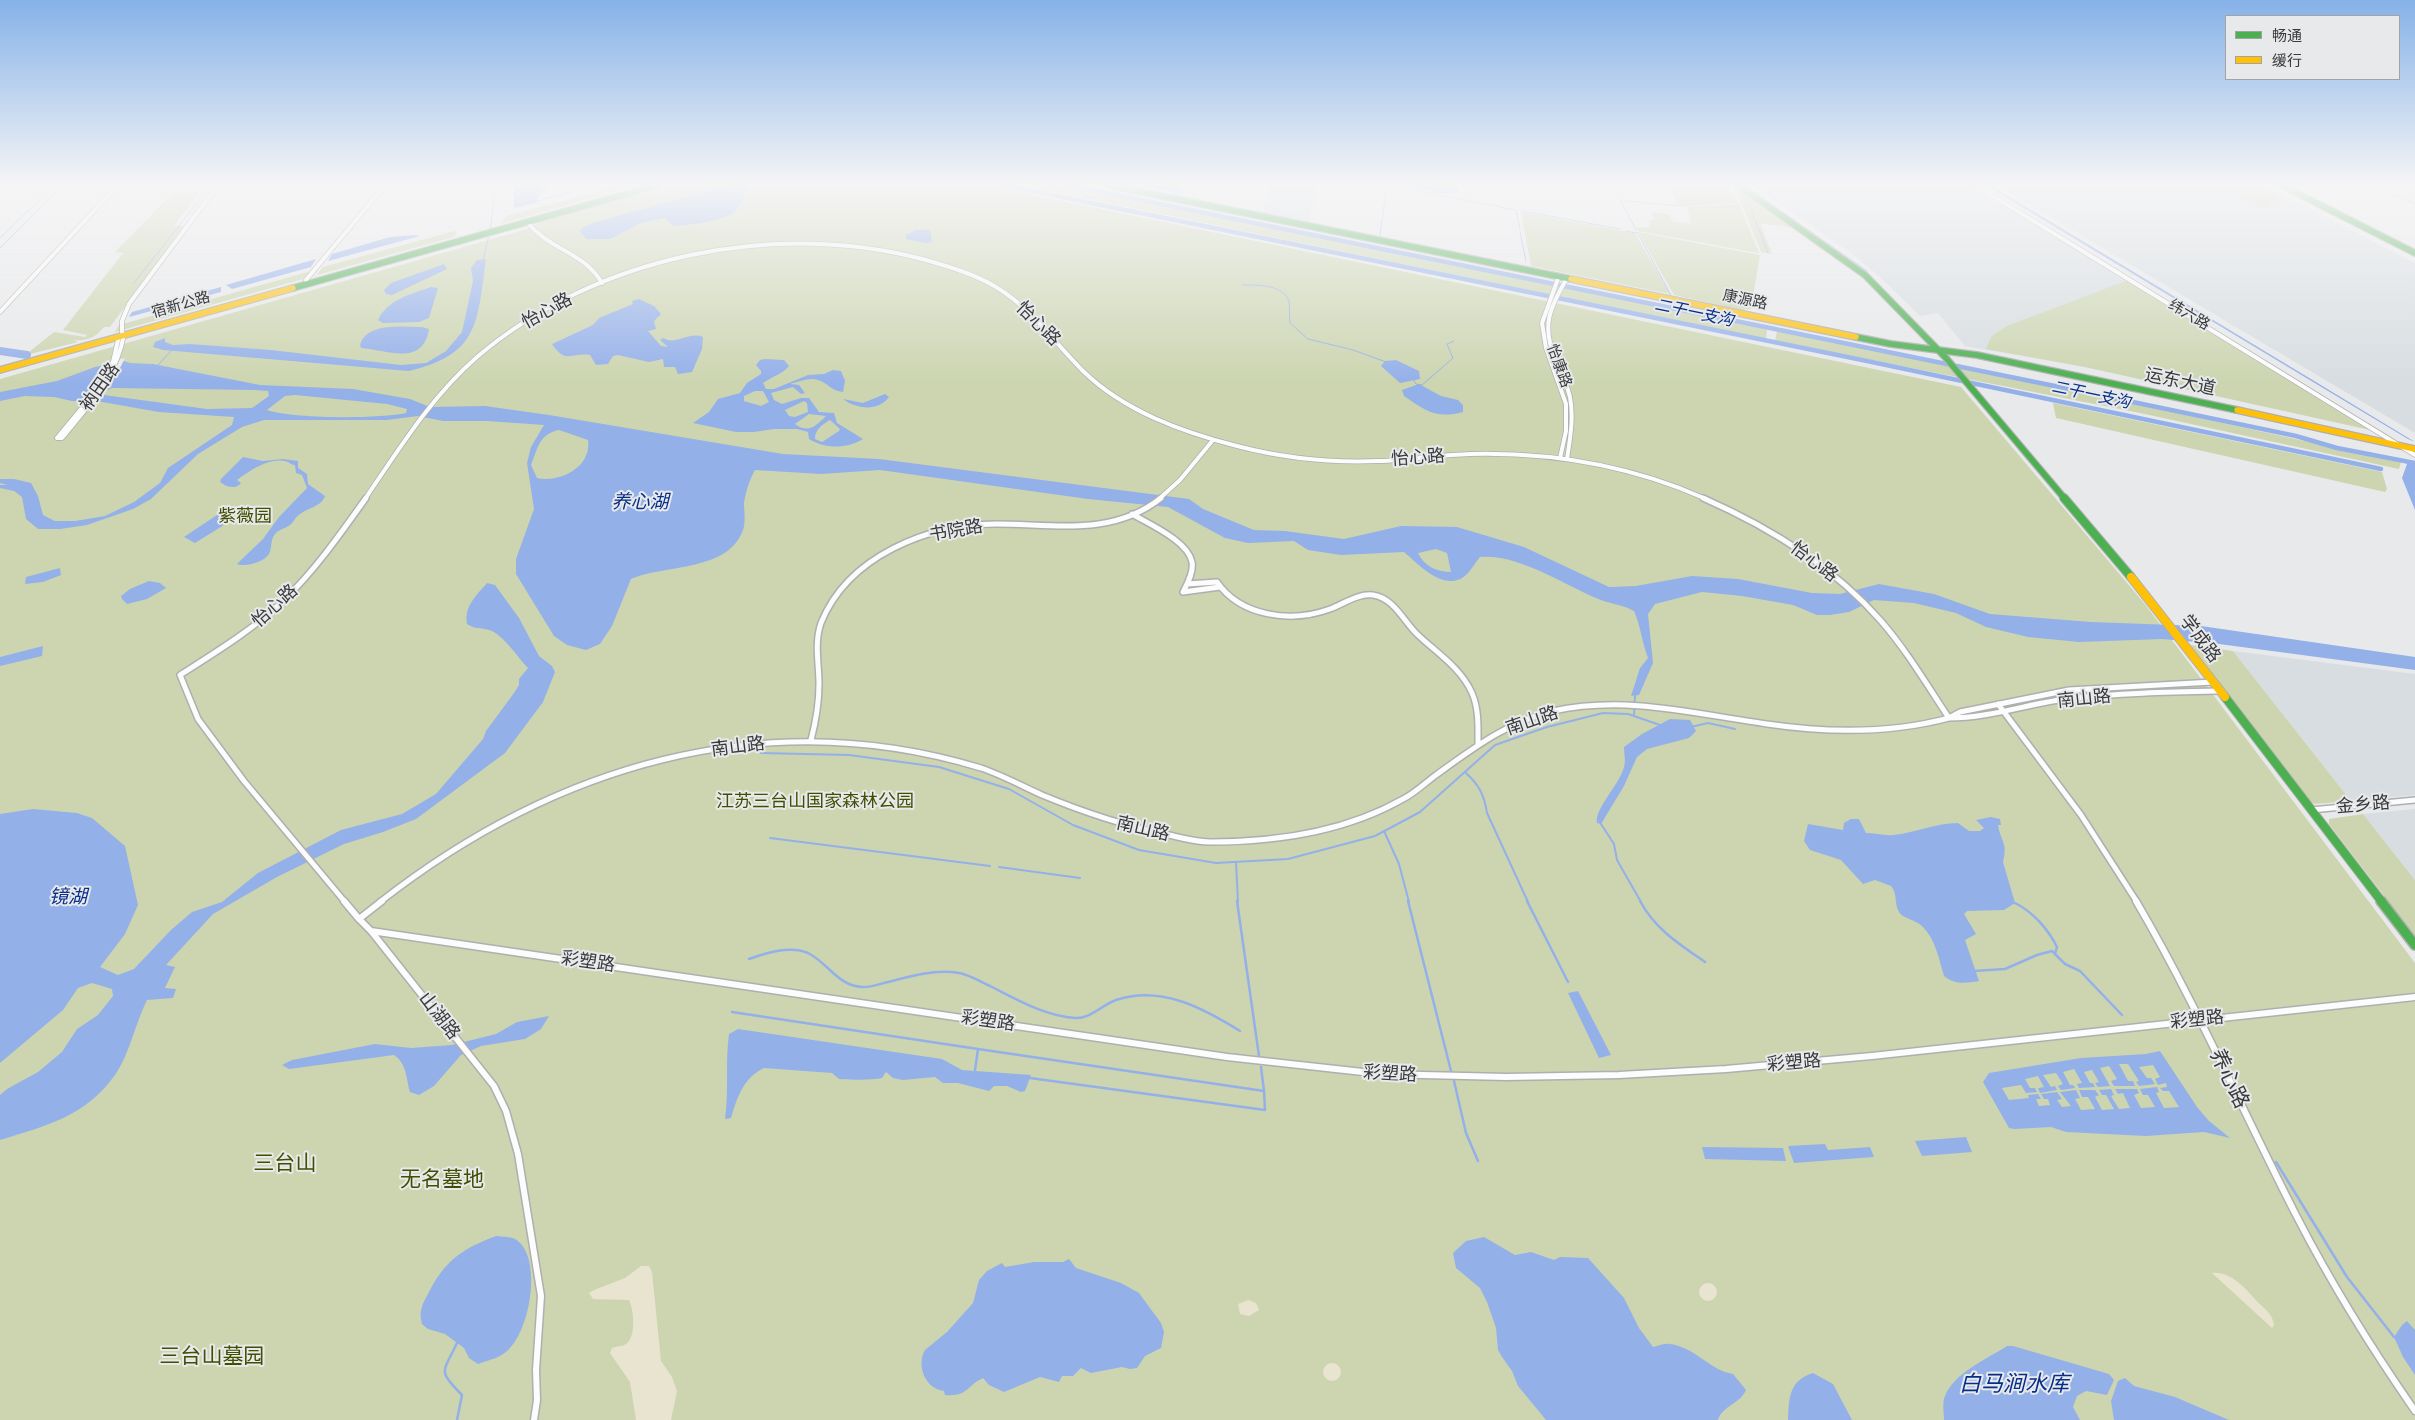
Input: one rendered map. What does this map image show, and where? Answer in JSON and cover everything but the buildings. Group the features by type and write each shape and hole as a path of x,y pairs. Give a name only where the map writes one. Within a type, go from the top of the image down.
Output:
{"main road":[{"name":"宿新公路","path":"122,334 306,280 413,251"},
{"name":"宿新公路","path":"0,368 417,251"},
{"name":"康源路","path":"1428,251 1891,344 1937,349"},
{"name":"学成路","path":"1833,251 1873,283 1949,361 1971,387 2168,622 2415,945"},
{"name":"运东大道","path":"1937,349 2164,394 2402,446 2415,453"}],"street":[{"path":"0,312 56,251"},
{"name":"衲田路","path":"60,438 88,404 111,370 119,356 122,321 129,304 168,251"},
{"path":"306,280 330,251"},
{"path":"565,251 588,263 596,270 602,283"},
{"name":"怡心路","path":"180,675 241,635 297,587 330,546 443,391 470,365 509,333 554,304 602,283 685,258 715,251"},
{"name":"怡心路","path":"886,251 921,258 967,273 1003,291 1028,311 1093,380 1120,400 1169,425 1213,440 1273,454 1377,461 1476,454 1560,458 1656,479 1742,515 1784,540 1846,586 1869,608 1903,650 1949,718"},
{"name":"纬六路","path":"2083,251 2402,446"},
{"name":"怡康路","path":"1560,458 1568,419 1562,387 1544,342 1544,313 1562,279"},
{"name":"怡康路","path":"1562,279 1556,300 1550,311 1547,327 1555,358 1569,390 1572,428 1567,459"},
{"name":"书院路","path":"811,740 819,698 816,642 821,623 829,606 846,584 888,550 941,531 970,526 995,524 1083,527 1108,523 1144,509 1171,492 1213,440"},
{"path":"1132,514 1155,526 1188,553 1192,564 1183,592 1220,587"},
{"path":"1187,584 1217,582 1229,598 1244,607 1267,613 1302,615 1324,611 1372,595 1389,601 1416,634 1443,655 1468,688 1475,703 1478,745"},
{"name":"山湖路","path":"180,675 198,719 244,781 371,931 456,1037 494,1086 506,1111 518,1154 541,1296 536,1370 537,1400 534,1420"},
{"name":"南山路","path":"1949,718 1960,712 2070,690 2213,682"},
{"name":"南山路","path":"359,919 401,885 461,844 565,791 623,770 679,756 743,745 811,740 941,756 991,771 1098,818 1139,830 1201,842 1297,836 1343,824 1403,799 1478,745 1500,732 1552,712 1638,704 1685,709 1780,726 1849,731 1925,724 1949,718 1972,718 2064,699 2220,691"},
{"name":"养心路","path":"1998,704 2033,747 2101,846 2154,932 2201,1020 2298,1218 2369,1343 2415,1412"},
{"name":"金乡路","path":"2311,810 2415,800"},
{"path":"364,924 370,911"},
{"name":"彩塑路","path":"371,931 1227,1057 1381,1074 1496,1076 1620,1075 1726,1069 1881,1055 2415,997"}],"shaded area":[{"path":"1848,251 2081,251 2375,431 2085,367 1965,346 1938,313 1920,316 1880,277"},
{"path":"2108,251 2392,251 2415,263 2415,433"},
{"path":"2233,651 2415,674 2415,795 2351,801"},
{"path":"2415,809 2415,880 2363,814"}],"green space":[{"path":"166,251 110,327 104,327 90,338 73,340 78,342 30,354 29,352 54,332 85,337 87,335 63,330 123,253 115,252"},
{"path":"380,251 403,251 317,275 323,267"},
{"name":"江苏三台山国家森林公园","path":"449,251 1305,251 1961,387 2144,603 2415,963 2415,1420 0,1420 0,379"},
{"path":"1342,251 1386,251 1767,329 1766,339"},
{"path":"1528,251 1645,251 1670,294 1531,266"},
{"path":"1649,251 1740,251 1760,255 1751,309 1742,310 1674,295"},
{"path":"1771,251 1772,254 1761,252"},
{"path":"311,271 303,279 115,332 119,325"},
{"path":"2128,280 2375,431 2085,367 1986,349 1992,336 2007,326"},
{"path":"1777,331 2103,397 2401,462 2399,469 2140,413 1775,341"},
{"path":"2053,403 2382,472 2387,489 2385,492 2056,418"},
{"path":"2190,645 2233,651 2351,801 2315,804 2308,800"},
{"path":"2363,814 2415,880 2415,936 2329,824 2329,819"}],"sand":[{"path":"641,1266 649,1266 652,1272 661,1361 672,1377 677,1391 671,1420 636,1420 630,1382 610,1353 612,1348 626,1344 632,1335 633,1316 629,1300 593,1299 589,1293 625,1278"},
{"path":"2212,1273 2231,1277 2241,1285 2269,1313 2274,1325 2272,1328"},
{"path":"1708,1283 1714,1286 1717,1292 1714,1298 1708,1301 1702,1298 1699,1292 1702,1286"},
{"path":"1248,1300 1256,1303 1259,1310 1249,1316 1240,1314 1238,1304"},
{"path":"1328,1363 1336,1363 1341,1368 1339,1379 1328,1381 1323,1376 1323,1368"}],"water":[{"path":"341,251 364,251 328,261 332,254"},
{"path":"2095,251 2100,251 2415,442"},
{"path":"316,259 311,267 232,289 226,285"},
{"path":"486,259 480,301 471,332 462,345 450,355 432,364 409,371 163,350 153,347 155,342 165,338 165,342 173,345 190,344 271,350 401,365 426,363 446,351 462,332 473,281 471,268 477,260"},
{"path":"444,264 447,269 392,295 386,294 384,290 391,283"},
{"path":"221,287 221,292 129,317 132,312"},
{"path":"431,287 438,288 429,318 419,322 383,323 378,320 387,307 393,303 408,295"},
{"path":"639,299 654,306 661,314 654,321 656,329 648,331 661,346 668,347 660,340 663,338 673,340 693,336 703,337 702,349 692,372 678,374 675,367 664,367 663,359 649,362 618,355 613,356 608,364 596,365 590,355 565,356 552,344 593,325 599,318 633,304 632,301"},
{"path":"386,327 422,327 429,329 425,341 412,352 392,353 361,348 360,345 370,332 377,329"},
{"path":"760,360 784,360 789,366 763,383 766,389 774,389 808,375 824,374 833,370 841,371 845,381 843,392 835,390 821,381 811,379 790,384 799,385 805,393 801,394 793,387 771,393 774,400 782,404 801,398 809,398 819,412 834,413 837,423 863,439 850,445 829,446 809,439 808,432 797,429 736,432 693,423 709,412 718,399 740,393 747,383 761,374 756,365","holes":["755,391 763,391 769,402 761,406 744,401 744,396","804,401 807,403 808,412 795,417 789,416 785,410","809,414 826,416 812,428 804,428 795,424","830,420 840,429 822,442 815,439 818,430"]},
{"path":"1396,360 1419,371 1420,379 1400,383 1381,366 1385,361"},
{"name":"养心湖","path":"124,361 153,364 260,385 353,389 410,399 430,407 485,406 783,454 879,459 1189,499 1203,509 1254,530 1285,531 1344,539 1401,526 1457,527 1524,547 1609,587 1636,586 1692,576 1738,579 1812,593 1840,594 1879,584 1934,594 1990,614 2091,622 2201,626 2415,657 2415,670 2219,644 2162,639 2079,642 2028,637 1986,627 1956,613 1914,603 1874,600 1849,612 1817,615 1793,605 1742,596 1702,592 1655,604 1648,614 1653,663 1639,695 1631,696 1640,668 1648,658 1634,611 1601,600 1542,572 1510,560 1480,557 1465,576 1454,581 1446,581 1423,569 1404,552 1341,555 1308,550 1294,541 1248,543 1225,538 1168,507 1088,499 880,470 821,474 755,470 749,482 744,503 744,527 735,544 724,553 710,560 694,565 645,574 631,579 612,626 600,644 586,650 567,645 554,636 516,574 516,559 534,509 527,463 531,447 544,425 487,421 443,421 418,416 387,420 264,420 242,427 198,454 151,499 133,509 87,525 60,529 38,529 26,519 22,497 14,491 0,488 0,485 7,485 0,483 0,479 14,479 31,483 38,496 43,515 55,521 75,521 105,516 134,502 160,483 168,468 232,425 234,417 159,412 102,402 72,401 54,397 25,396 0,401 0,392 57,381 95,367","holes":["112,388 255,390 268,391 269,396 252,408 207,409 104,395 103,392","295,395 387,404 407,409 406,413 357,417 296,415 267,410 285,396","559,430 588,440 588,450 585,458 573,471 555,478 537,478 531,465 543,438","1436,549 1447,553 1451,572 1441,571 1427,565 1418,553"]},
{"path":"1419,384 1441,396 1458,400 1463,405 1463,412 1445,415 1438,414 1425,410 1404,396 1402,390"},
{"path":"885,394 889,397 884,402 873,407 860,407 843,399 863,403"},
{"path":"243,457 263,461 283,459 298,461 298,468 307,474 308,484 325,496 318,505 300,514 290,525 277,532 273,537 269,554 263,560 245,565 237,564 263,539 279,517 307,488 302,475 296,473 295,465 281,461 267,463 254,469 237,480 241,483 234,487 220,482"},
{"path":"2401,459 2415,463 2415,510 2402,478 2407,464"},
{"path":"220,513 232,520 195,543 184,537"},
{"path":"60,568 61,575 43,582 25,584 26,577"},
{"path":"149,581 160,583 166,588 147,599 127,604 122,599 121,596 130,589"},
{"name":"镜湖","path":"487,583 495,585 519,618 539,656 552,666 555,672 543,702 505,753 416,819 344,844 277,877 213,914 166,965 175,967 165,988 176,989 173,998 147,1000 125,1057 115,1075 104,1089 78,1110 64,1118 0,1140 0,1095 7,1089 38,1072 62,1052 77,1029 98,1015 113,996 112,989 92,983 78,988 63,1010 0,1063 0,814 33,809 77,813 92,818 125,846 138,905 125,934 100,967 118,975 134,969 171,930 192,912 222,902 258,873 341,830 402,814 436,794 483,739 486,731 514,693 519,685 519,679 528,668 505,641 494,632 467,624 469,607"},
{"path":"43,646 42,656 0,666 0,657"},
{"path":"1670,719 1690,720 1696,731 1689,738 1647,749 1637,757 1624,786 1601,824 1597,823 1599,811 1622,774 1625,760 1624,747 1642,734"},
{"path":"1991,817 2000,819 2001,825 1998,825 2005,850 2003,862 2015,903 2004,910 1967,911 1964,914 1976,934 1965,940 1979,981 1961,983 1944,976 1930,936 1919,924 1901,914 1891,886 1875,880 1863,884 1841,860 1810,850 1804,841 1808,824 1843,830 1844,823 1851,819 1859,819 1866,833 1890,835 1958,823 1969,831 1980,831 1984,828 1976,820"},
{"path":"1578,991 1611,1055 1599,1058 1568,993"},
{"path":"549,1016 541,1029 525,1039 481,1046 461,1055 434,1086 419,1095 410,1092 404,1067 394,1055 289,1069 282,1065 292,1060 375,1044 411,1048 452,1045 496,1034 517,1022"},
{"path":"738,1029 942,1059 962,1070 1031,1075 1025,1091 1021,1092 1007,1086 994,1086 989,1091 958,1083 943,1083 935,1077 903,1080 893,1078 886,1072 882,1078 849,1080 839,1079 832,1073 764,1068 746,1083 731,1118 725,1119 729,1034"},
{"path":"2160,1051 2197,1107 2209,1121 2230,1138 2204,1132 2146,1136 2066,1132 2051,1127 2009,1128 1983,1082 1989,1073 2081,1058 2146,1054","holes":["2119,1064 2128,1064 2139,1081 2136,1082 2139,1086 2155,1084 2151,1078 2147,1078 2139,1067 2153,1065 2160,1077 2155,1079 2158,1085 2166,1083 2167,1087 2160,1088 2163,1091 2169,1091 2179,1107 2164,1108 2156,1093 2159,1092 2157,1087 2140,1089 2143,1095 2148,1095 2155,1107 2141,1108 2134,1095 2139,1093 2137,1089 2115,1089 2118,1094 2123,1093 2130,1108 2119,1109 2111,1096 2114,1095 2111,1089 2099,1090 2102,1095 2106,1095 2114,1109 2102,1110 2095,1097 2099,1095 2095,1090 2079,1090 2082,1097 2088,1097 2095,1109 2081,1110 2075,1099 2080,1098 2076,1090 2060,1092 2071,1106 2062,1107 2057,1100 2062,1099 2057,1092 2041,1094 2044,1099 2048,1099 2050,1105 2039,1106 2036,1099 2041,1099 2038,1094 2028,1095 2029,1098 2009,1100 2002,1088 2021,1085 2026,1093 2037,1092 2035,1088 2030,1088 2025,1079 2038,1076 2044,1087 2038,1088 2040,1093 2057,1090 2055,1086 2051,1087 2043,1075 2056,1073 2063,1084 2058,1086 2061,1090 2075,1088 2073,1085 2070,1085 2063,1072 2074,1069 2082,1083 2077,1084 2079,1088 2095,1087 2093,1083 2090,1083 2084,1072 2092,1070 2099,1082 2095,1083 2098,1087 2110,1086 2100,1068 2109,1066 2117,1079 2111,1081 2114,1086 2135,1086 2133,1081 2128,1081"]},
{"path":"1966,1137 1972,1152 1922,1156 1915,1141"},
{"path":"1825,1144 1828,1150 1870,1147 1874,1157 1794,1163 1788,1146"},
{"path":"1702,1147 1783,1148 1786,1161 1705,1159"},
{"path":"496,1236 516,1239 525,1251 530,1264 530,1295 523,1326 509,1349 502,1355 478,1364 469,1358 464,1348 445,1334 428,1329 422,1324 421,1311 435,1281 449,1263 474,1245"},
{"path":"1484,1237 1515,1255 1531,1252 1554,1260 1560,1257 1588,1258 1624,1298 1639,1328 1653,1347 1667,1344 1686,1349 1716,1368 1733,1374 1746,1390 1740,1399 1723,1411 1718,1420 1546,1420 1518,1386 1512,1371 1498,1350 1496,1328 1480,1288 1456,1268 1453,1253 1466,1241"},
{"path":"1069,1259 1076,1268 1121,1283 1139,1293 1161,1323 1164,1332 1161,1348 1145,1356 1137,1368 1122,1367 1091,1373 1081,1368 1073,1376 1062,1376 1059,1382 1040,1377 1004,1392 989,1385 983,1378 963,1393 945,1395 944,1391 937,1389 927,1381 922,1369 922,1356 925,1350 947,1332 973,1303 979,1280 987,1271 1002,1263 1005,1267 1034,1262 1063,1262"},
{"path":"2407,1321 2415,1330 2415,1375 2403,1357 2394,1337"},
{"name":"白马涧水库","path":"2007,1346 2013,1346 2109,1374 2114,1380 2107,1395 2086,1391 2077,1396 2073,1407 2080,1420 1944,1420 1943,1404 1949,1388 1972,1367"},
{"path":"1813,1373 1833,1384 1852,1420 1788,1420 1790,1397 1795,1385 1805,1376"},
{"name":"白马涧水库","path":"2125,1378 2134,1386 2175,1397 2229,1420 2114,1420 2111,1401 2118,1381"}],"pier":[{"path":"125,358 117,374 94,403 82,403 104,375 112,361"}],"waterway":[{"path":"134,283 159,251"},
{"path":"483,260 485,251"},
{"name":"二干一支沟","path":"1328,251 1867,361 2381,469"},
{"path":"1393,251 2104,396 2296,436 2337,448 2415,463"},
{"path":"1524,251 1526,261"},
{"path":"1647,251 1672,297"},
{"path":"1839,251 1867,271"},
{"path":"1242,285 1269,287 1282,292 1289,302 1290,323 1308,339 1353,350 1386,362"},
{"path":"1674,302 1676,308"},
{"path":"1413,379 1416,384 1422,385 1453,358 1447,344 1454,341"},
{"path":"158,365 172,350"},
{"path":"0,351 27,355"},
{"path":"1634,716 1635,696"},
{"path":"1384,831 1420,812 1495,745 1547,727 1603,713 1628,714 1660,725"},
{"path":"1691,727 1708,723 1735,729"},
{"path":"761,753 849,755 939,767 1009,789 1073,825 1139,850 1216,863 1288,859 1375,836 1384,831"},
{"path":"1465,772 1480,790 1487,813 1528,902"},
{"path":"1601,824 1614,844 1617,860 1641,902"},
{"path":"1384,831 1399,864 1409,902"},
{"path":"770,838 990,866"},
{"path":"1236,862 1238,902"},
{"path":"999,867 1080,878"},
{"path":"1237,901 1259,1056"},
{"path":"1408,901 1451,1071"},
{"path":"1527,901 1568,982"},
{"path":"1640,901 1660,928 1705,962"},
{"path":"2015,903 2028,911 2045,928 2057,947 2055,954"},
{"path":"749,959 778,951 801,951 815,957 846,983 862,987 923,974 959,973 1020,1001 1064,1017 1080,1018 1111,1002 1133,996 1165,997 1196,1007 1240,1031"},
{"path":"1974,971 2005,969 2037,955 2052,951 2055,954"},
{"path":"2055,954 2065,964 2080,971 2122,1015"},
{"path":"732,1012 978,1049"},
{"path":"975,1070 978,1049"},
{"path":"978,1049 1264,1091"},
{"path":"1261,1067 1264,1091"},
{"path":"1030,1078 1265,1110 1264,1091"},
{"path":"1454,1081 1466,1133 1478,1161"},
{"path":"2276,1162 2347,1277 2394,1337"},
{"path":"457,1343 445,1371 449,1381 462,1395 457,1420"}],"traffic: fast":[{"path":"293,288 423,251"},
{"path":"1434,251 1571,279"},
{"path":"1832,251 1865,275 1946,358 2131,577"},
{"path":"1856,337 1891,344 1977,355 2237,410"},
{"path":"2225,697 2415,945"}],"traffic: slow":[{"path":"1571,279 1856,337"},
{"path":"0,370 293,288"},
{"path":"2237,410 2415,449"},
{"path":"2131,577 2225,697"}],"park label":[{"name":"紫薇园","path":"245,517"},
{"name":"三台山","path":"285,1164"},
{"name":"无名墓地","path":"442,1180"},
{"name":"三台山墓园","path":"212,1357"}]}
